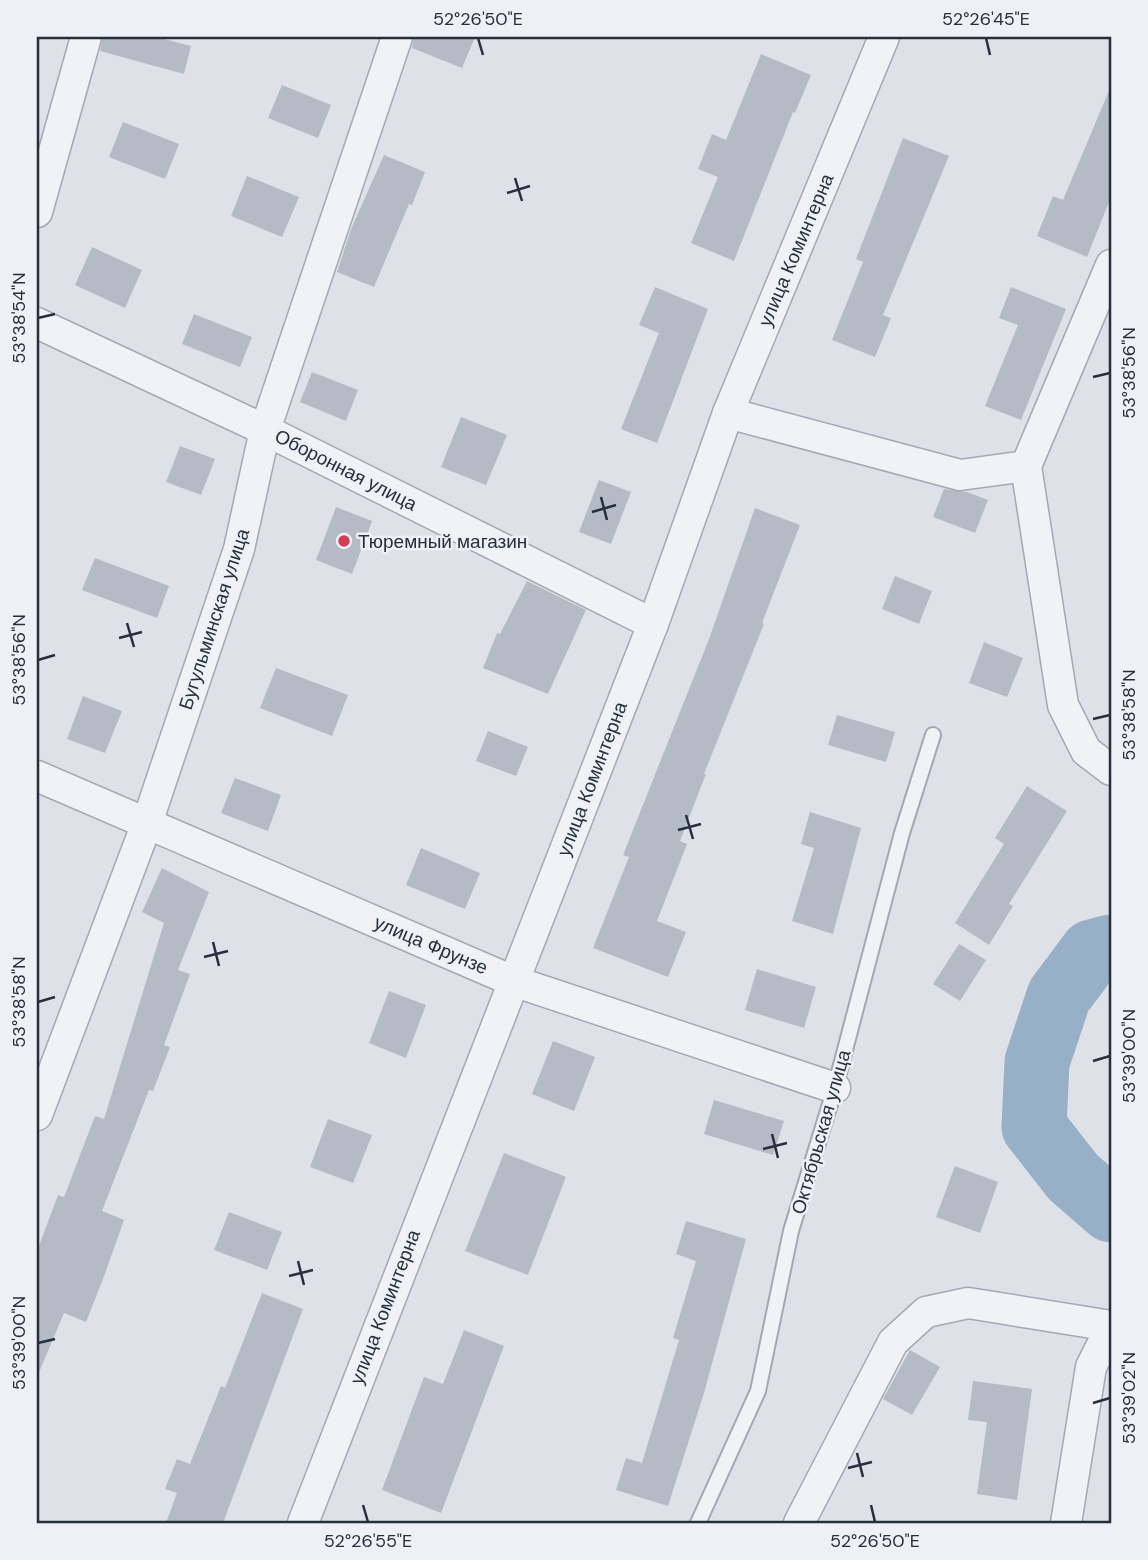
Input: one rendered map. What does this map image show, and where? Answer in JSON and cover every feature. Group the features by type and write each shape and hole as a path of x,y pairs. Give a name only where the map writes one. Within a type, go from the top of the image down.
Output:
{"street":[{"path":"37,212 86,37"},
{"name":"Бугульминская улица","path":"37,1115 147,824 239,549 265,429 397,37"},
{"name":"улица Коминтерна","path":"303,1523 653,624 728,413 884,37"},
{"path":"1111,265 1026,466 1063,705 1086,751 1111,770"},
{"name":"Оборонная улица","path":"37,323 265,429 653,624"},
{"path":"728,413 960,475 1026,466"},
{"name":"улица Фрунзе","path":"37,776 513,981 835,1088"},
{"path":"799,1523 893,1342 926,1312 968,1303 1111,1327 1091,1367 1066,1523"}],"lane":[{"name":"Октябрьская улица","path":"698,1523 758,1391 791,1231 835,1088 902,833 933,735"}],"building":[{"path":"103,37 156,37 191,46 184,74 100,51"},
{"path":"414,37 475,37 462,68 412,48"},
{"path":"761,54 811,75 795,113 793,112 734,261 691,243 718,177 698,169 712,134 726,140"},
{"path":"282,85 331,105 318,138 268,118"},
{"path":"1111,86 1111,197 1087,257 1037,236 1053,196 1063,200"},
{"path":"123,122 179,144 165,179 109,157"},
{"path":"903,138 949,156 883,315 891,318 875,357 832,340 863,262 856,259"},
{"path":"384,155 425,172 374,287 337,272 351,229"},
{"path":"247,176 299,197 282,237 231,216"},
{"path":"92,247 142,270 125,308 75,285"},
{"path":"655,287 708,309 657,443 621,429 659,333 639,325"},
{"path":"1011,287 1066,309 1021,420 985,406 1018,325 999,318"},
{"path":"194,314 252,337 240,367 182,344"},
{"path":"312,372 358,390 346,421 300,402"},
{"path":"461,417 507,435 486,485 441,467"},
{"path":"180,446 215,459 201,495 166,482"},
{"path":"599,480 631,492 611,544 579,532"},
{"path":"944,489 967,492 988,500 975,533 933,517"},
{"name":"Тюремный магазин","path":"336,507 372,521 352,574 316,560"},
{"path":"755,508 800,525 680,841 687,844 657,921 686,932 668,977 593,948 629,857 623,855 709,639"},
{"path":"95,558 169,586 157,618 82,590"},
{"path":"895,576 932,591 919,624 882,609"},
{"path":"527,581 586,610 548,694 483,668 497,633 500,634"},
{"path":"984,642 1023,658 1007,697 969,683"},
{"path":"276,668 348,695 332,736 260,708"},
{"path":"83,696 122,711 105,753 67,739"},
{"path":"837,715 895,732 886,762 828,745"},
{"path":"488,731 528,747 516,776 476,761"},
{"path":"235,778 281,795 268,831 221,813"},
{"path":"1027,786 1067,811 1009,904 1013,906 989,945 955,923 1004,844 995,838"},
{"path":"810,812 861,828 833,934 792,921 814,848 801,844"},
{"path":"421,848 480,873 465,909 406,885"},
{"path":"162,868 209,892 178,970 190,974 164,1045 170,1047 153,1091 149,1090 102,1211 124,1220 103,1279 86,1322 64,1313 37,1377 37,1251 58,1195 64,1197 95,1116 104,1119 164,923 142,912"},
{"path":"959,944 986,960 960,1001 933,984"},
{"path":"757,969 816,987 804,1028 745,1010"},
{"path":"389,991 426,1005 406,1058 369,1043"},
{"path":"553,1041 595,1057 574,1111 532,1094"},
{"path":"714,1100 784,1121 773,1155 704,1134"},
{"path":"328,1119 372,1135 353,1183 310,1167"},
{"path":"504,1153 566,1177 528,1275 465,1251"},
{"path":"955,1166 998,1182 980,1233 936,1217"},
{"path":"229,1212 282,1232 267,1270 214,1250"},
{"path":"686,1221 746,1239 704,1393 668,1506 616,1490 626,1458 642,1463 679,1340 673,1338 696,1261 676,1254"},
{"path":"262,1293 303,1309 223,1523 166,1523 177,1493 165,1489 177,1459 190,1464 221,1386 225,1388"},
{"path":"464,1330 504,1346 441,1513 382,1490 424,1377 443,1384"},
{"path":"910,1350 940,1367 912,1415 883,1399"},
{"path":"973,1381 1032,1389 1017,1500 977,1494 987,1422 968,1420"}],"waterway":[{"path":"1111,947 1092,952 1059,996 1037,1062 1034,1127 1073,1177 1111,1210"}],"place":[{"name":"Тюремный магазин","path":"344,541"}]}
